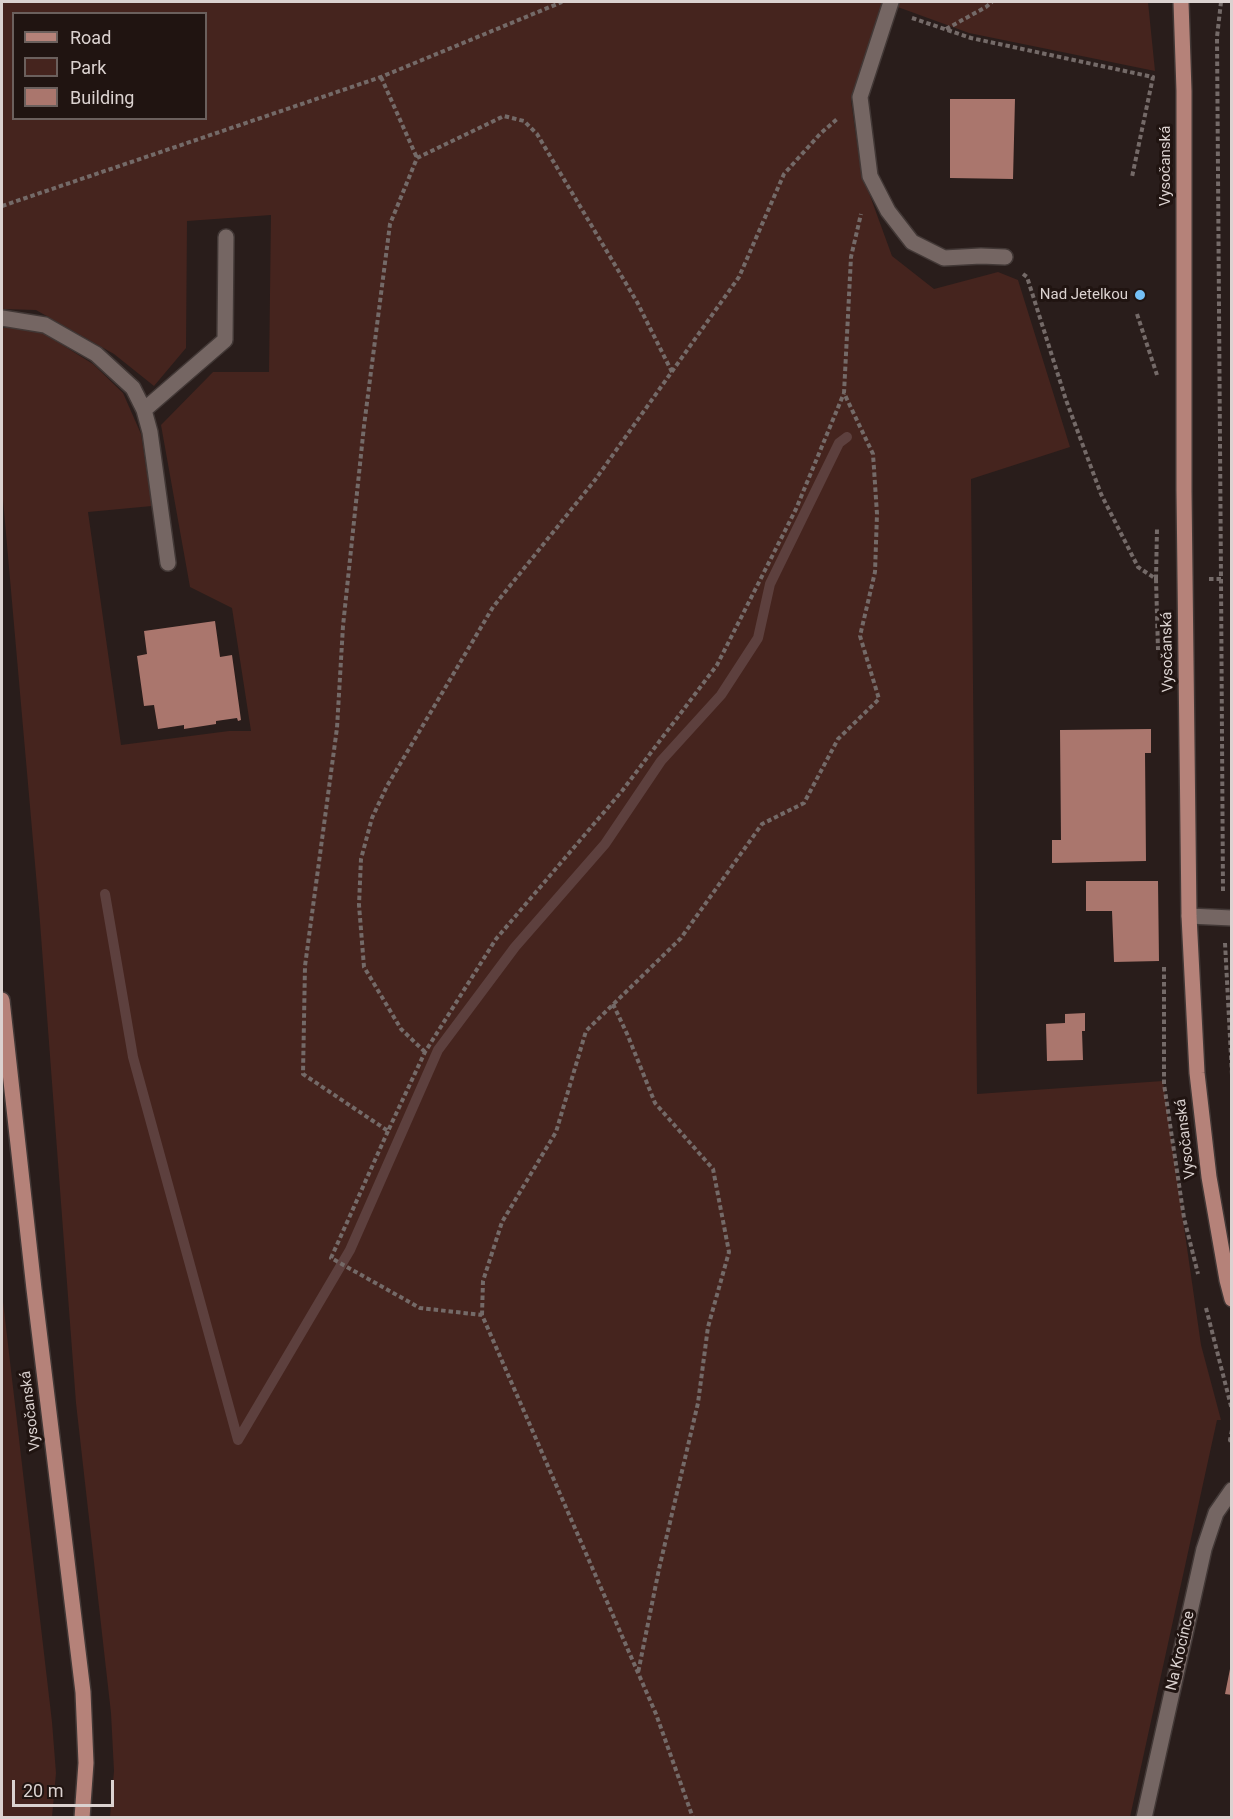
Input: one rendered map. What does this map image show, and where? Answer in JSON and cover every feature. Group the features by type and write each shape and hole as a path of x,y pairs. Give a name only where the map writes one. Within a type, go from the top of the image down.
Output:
{"main road":[{"name":"Vysočanská","path":"1180,2 1184,91 1184,502 1189,916 1198,1085 1209,1177 1232,1299"},
{"name":"Vysočanská","path":"2,1000 83,1692 86,1763 82,1818"}],"street":[{"path":"890,6 860,97 870,176 888,211 912,242 944,258 1005,257"},
{"path":"144,410 225,340 226,237"},
{"path":"3,318 45,325 96,354 133,388 144,410 150,432 168,563"},
{"path":"1189,916 1227,918"},
{"name":"Na Krocínce","path":"1144,1818 1204,1550 1216,1513 1232,1490"}],"path":[{"path":"2,206 381,76 562,2"},
{"path":"946,30 992,2"},
{"path":"890,6 970,38 1153,77 1132,177"},
{"path":"381,76 417,158"},
{"path":"425,1052 401,1029 364,967 359,904 361,859 372,818 387,786 493,607 595,480 739,277 784,174 820,134 860,97"},
{"path":"388,1131 303,1074 305,966 337,728 343,626 364,426 390,224 417,158 504,116 524,122 537,134 638,302 672,372"},
{"path":"482,1315 420,1308 332,1258 425,1052 496,939 621,790 717,666 796,509 844,393 851,256 870,176"},
{"path":"1005,257 1027,277 1066,400 1101,494 1138,567 1156,579"},
{"path":"693,1818 656,1714 482,1315 483,1281 501,1222 556,1132 586,1031 681,938 762,824 804,803 838,739 879,699 860,636 875,572 877,514 873,454 844,393"},
{"path":"1221,579 1232,1075"},
{"path":"614,1004 654,1103 713,1168 729,1252 708,1328 698,1403 659,1569 638,1674"},
{"path":"1232,1430 1230,1440 1232,1444"}],"green space":[{"path":"2,2 884,2 851,101 861,171 892,256 934,289 998,272 1018,280 1070,447 971,479 977,1094 1163,1081 1201,1345 1221,1420 1217,1420 1130,1817 110,1817 114,1771 111,1713 76,1403 39,909 2,488 2,328 35,328 93,364 123,393 141,434 152,506 88,512 121,745 229,731 251,731 232,608 190,587 161,425 213,372 269,372 271,215 187,221 186,348 154,386 114,354 36,310 2,309"},
{"path":"884,2 1148,2 1155,71 969,33"},
{"path":"2,1293 52,1722 56,1773 52,1817 2,1817"}],"building":[{"path":"950,99 1015,99 1013,179 950,178"},
{"path":"215,621 220,657 232,655 241,720 238,721 237,718 216,721 216,724 184,729 184,725 158,729 154,705 144,706 137,656 147,654 144,631"},
{"path":"1151,729 1151,753 1145,753 1146,861 1052,863 1052,840 1061,840 1060,730"},
{"path":"1086,881 1158,881 1159,961 1114,962 1112,911 1086,911"},
{"path":"1085,1013 1085,1031 1082,1031 1083,1060 1047,1061 1046,1024 1065,1023 1065,1014"},
{"path":"1230,1669 1232,1669 1232,1695 1225,1694"}],"waterway":[{"path":"238,1440 350,1250 438,1050 515,947 605,844 661,761 721,695 758,638 770,584 839,443 847,437"},
{"path":"105,894 133,1057 238,1440"}],"place":[{"name":"Nad Jetelkou","path":"1140,295"}]}
